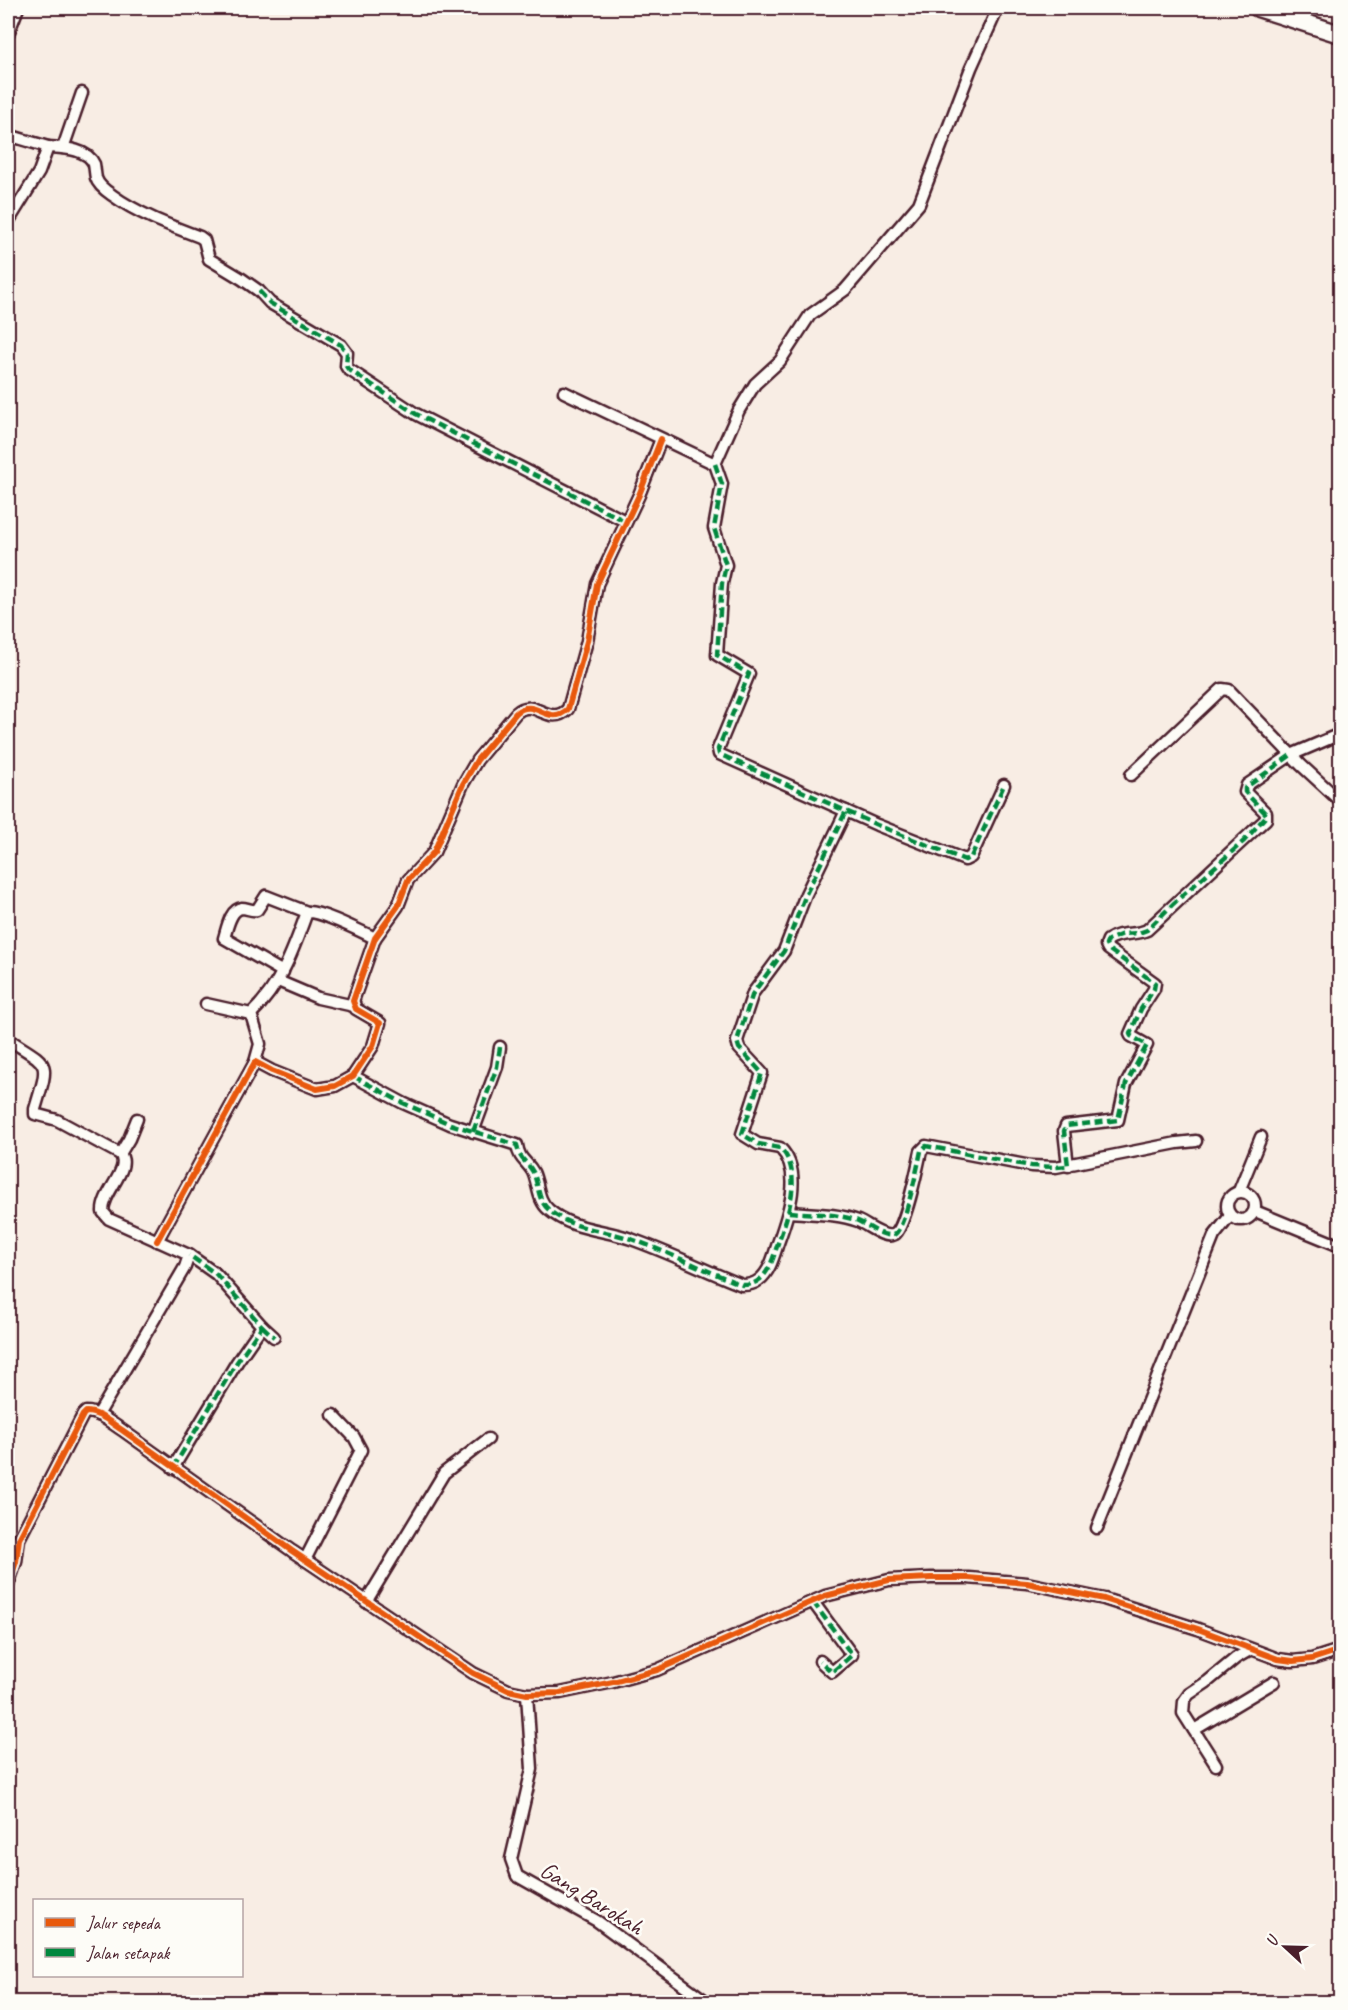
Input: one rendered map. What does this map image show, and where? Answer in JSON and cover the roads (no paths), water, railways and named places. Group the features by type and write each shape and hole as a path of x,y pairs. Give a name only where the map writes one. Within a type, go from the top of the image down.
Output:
{"street":[{"path":"8,34 18,8"},
{"path":"998,8 971,68 919,204 845,290 810,315 780,361 755,384 739,410 715,464 722,484 714,528 726,565 722,583 717,655 750,674 718,749 719,754 846,811 967,860 971,857 1004,785"},
{"path":"1258,8 1341,34"},
{"path":"63,147 82,93"},
{"path":"8,135 48,147 63,147 88,156 94,165 96,179 111,195 155,218 200,237 204,240 209,259 259,291 270,303 341,345 347,353 346,366 348,369 389,397 416,414 625,522"},
{"path":"8,222 39,172 48,147"},
{"path":"564,392 715,464"},
{"path":"354,1006 352,1001 375,938 398,906 408,880 434,852 463,784 477,760 522,708 528,706 555,716 561,715 568,709 587,641 597,584 639,495 661,439"},
{"path":"1131,775 1222,689 1225,689 1229,690 1291,755 1341,801"},
{"path":"1068,1166 1064,1131 1066,1126 1118,1120 1126,1084 1147,1045 1130,1034 1155,983 1108,949 1106,945 1108,940 1123,933 1139,933 1147,930 1244,841 1267,815 1245,792 1245,788 1291,755 1341,734"},
{"path":"353,1076 403,1104 473,1132 517,1145 518,1154 533,1172 542,1202 562,1219 591,1230 628,1238 742,1285 753,1284 762,1279 772,1262 789,1212 792,1175 784,1152 776,1146 758,1144 742,1134 762,1073 739,1048 737,1041 753,993 784,951 806,894 846,811"},
{"path":"255,1062 317,1089 335,1086 353,1076 373,1046 380,1023 354,1006 318,998 280,976 224,938 233,914 243,908 257,910 266,896 323,916 375,938"},
{"path":"251,1014 271,993 307,912"},
{"path":"206,1004 251,1014"},
{"path":"157,1240 255,1062 260,1044 251,1014"},
{"path":"8,1039 40,1060 45,1067 45,1076 35,1114 57,1120 120,1154 124,1162 102,1204 103,1212 108,1219 189,1255 216,1274 274,1338"},
{"path":"473,1132 497,1067 500,1047"},
{"path":"120,1154 137,1119"},
{"path":"1239,1191 1248,1193 1255,1201 1255,1211 1249,1219 1239,1221 1230,1216 1226,1207 1230,1197 1239,1191 1261,1137"},
{"path":"789,1212 825,1214 855,1220 892,1236 899,1232 921,1151 926,1146 1031,1166 1056,1167 1196,1141"},
{"path":"1255,1211 1341,1246"},
{"path":"1097,1528 1214,1236 1230,1216"},
{"path":"98,1415 185,1267 189,1255"},
{"path":"173,1468 237,1362 262,1326"},
{"path":"8,1586 16,1562 19,1539 83,1415 90,1412 98,1415 366,1602 481,1678 508,1690 527,1694 560,1693 657,1670 825,1596 889,1580 968,1578 1027,1583 1104,1599 1198,1629 1278,1659 1293,1661 1312,1659 1341,1650"},
{"path":"305,1560 360,1450 354,1437 333,1415"},
{"path":"366,1602 444,1473 488,1439"},
{"path":"813,1602 852,1655 832,1672 820,1661"},
{"path":"1216,1765 1183,1713 1184,1701 1189,1694 1250,1650"},
{"path":"1194,1730 1274,1682"},
{"name":"Gang Barokah","path":"527,1694 532,1769 511,1859 517,1876 597,1921 707,2002"}]}
